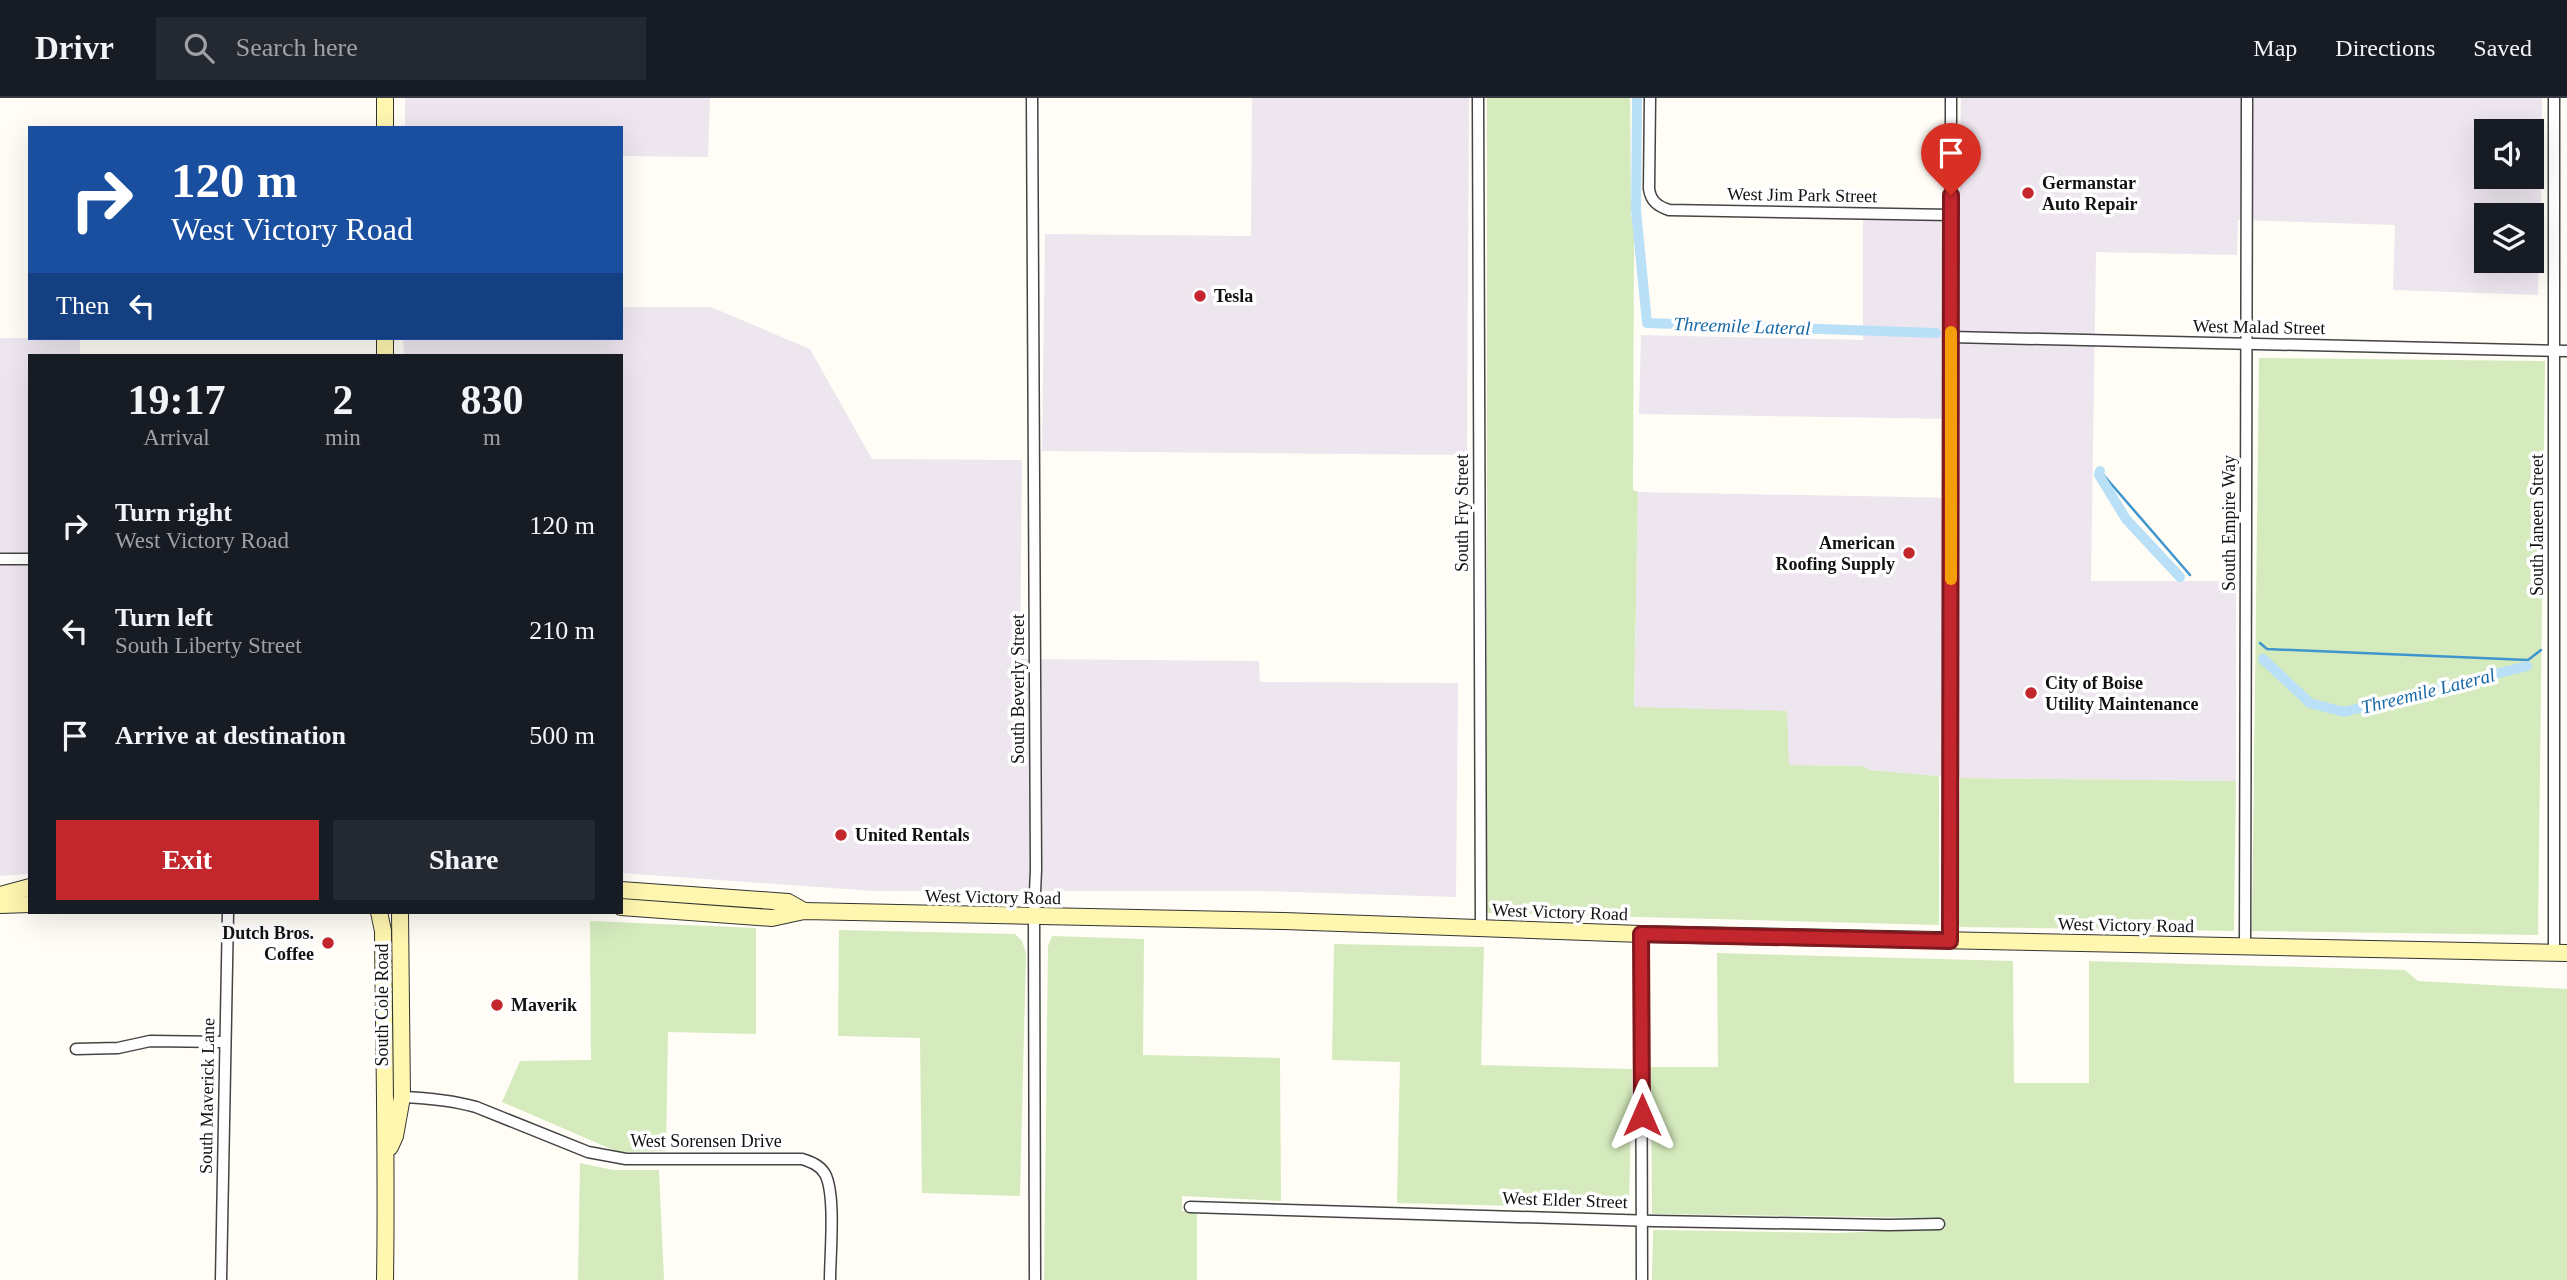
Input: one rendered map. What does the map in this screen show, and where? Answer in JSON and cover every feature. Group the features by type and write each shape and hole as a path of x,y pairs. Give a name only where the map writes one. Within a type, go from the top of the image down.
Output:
{"main road":[{"path":"385,98 385,126"},
{"path":"0,887 28,886"},
{"path":"0,895 28,887"},
{"name":"West Victory Road","path":"623,890 789,902 803,911"},
{"name":"West Victory Road","path":"693,911 746,908 751,900"},
{"path":"0,905 25,903"},
{"name":"West Victory Road","path":"623,907 772,918 803,911 1284,921 1641,934 2561,953"},
{"name":"South Cole Road","path":"379,914 383,931 387,1153 384,1280"},
{"name":"South Cole Road","path":"387,1153 395,1136 402,1097 400,914"},
{"name":"South Cole Road","path":"384,1063 387,1079 402,1097"}],"street":[{"name":"South Beverly Street","path":"1032,98 1036,816 1035,1280"},
{"name":"South Fry Street","path":"1478,98 1481,928"},
{"name":"West Jim Park Street","path":"1650,98 1649,189 1654,202 1669,210 1951,215"},
{"path":"1950,941 1951,98"},
{"name":"South Empire Way","path":"2245,947 2247,98"},
{"name":"South Janeen Street","path":"2554,98 2561,953"},
{"name":"West Malad Street","path":"1951,337 2567,351"},
{"path":"0,559 28,559"},
{"name":"South Maverick Lane","path":"221,1280 228,914"},
{"path":"1641,934 1642,1280"},
{"path":"76,1049 118,1048 150,1041 225,1042"},
{"name":"West Sorensen Drive","path":"402,1097 458,1101 588,1152 626,1159 802,1159 814,1163 824,1172 830,1189 830,1280"},
{"name":"West Elder Street","path":"1190,1207 1642,1220 1940,1224"}],"shaded area":[{"path":"405,98 710,98 708,157 623,156 623,126 405,126"},
{"path":"1252,98 1469,98 1467,455 1042,451 1045,234 1251,236"},
{"path":"1961,98 2542,98 2542,119 2474,119 2474,189 2541,189 2541,203 2474,203 2474,273 2539,273 2538,295 2393,290 2395,225 2238,220 2237,255 2096,252 2091,581 2236,581 2236,781 1960,778 1870,770 1862,766 1788,765 1634,707 1638,492 1959,498 1960,419 1639,414 1641,335 1863,340 1863,219 1959,218"},
{"path":"623,307 711,307 810,349 872,459 1022,460 1020,659 1259,661 1260,682 1458,683 1456,897 1258,891 874,891 623,873 623,354 404,354 403,340 623,340"},
{"path":"0,338 80,340 80,354 28,354 28,874 0,876"}],"green space":[{"path":"1487,98 1630,98 1631,215 1634,229 1633,490 1638,492 1634,707 1787,711 1789,765 1862,766 1870,770 1939,776 1939,925 1487,913"},
{"path":"2259,358 2545,361 2538,935 2252,931"},
{"path":"1960,778 2236,781 2234,931 1958,927"},
{"path":"590,921 756,928 756,1034 668,1032 666,1151 618,1152 502,1102 520,1061 591,1060"},
{"path":"839,930 1015,934 1022,941 1026,953 1020,1196 922,1193 920,1038 838,1036"},
{"path":"1052,936 1144,939 1143,1055 1280,1058 1281,1201 1182,1196 1182,1211 1197,1212 1197,1280 1044,1280 1048,946"},
{"path":"1334,944 1484,947 1481,1065 1632,1069 1629,1209 1397,1203 1400,1062 1332,1060"},
{"path":"1717,953 2013,961 2014,1083 2089,1083 2089,961 2405,970 2418,981 2567,989 2567,1280 1652,1280 1653,1230 1836,1233 1945,1229 1943,1218 1652,1214 1651,1067 1718,1067"},
{"path":"580,1163 613,1170 659,1170 664,1280 578,1280"}],"waterway":[{"name":"Threemile Lateral","path":"1637,98 1636,210 1647,323 1936,333"},
{"path":"2100,471 2190,575"},
{"name":"Threemile Lateral","path":"2100,471 2099,475 2126,519 2180,577"},
{"path":"2260,643 2267,649 2528,660 2541,650"},
{"name":"Threemile Lateral","path":"2263,659 2310,703 2344,712 2527,666"}],"slow traffic":[{"path":"1951,332 1951,579"}],"place":[{"name":"Germanstar Auto Repair","path":"2028,193"},
{"name":"Tesla","path":"1200,296"},
{"name":"American Roofing Supply","path":"1909,553"},
{"name":"City of Boise Utility Maintenance","path":"2031,693"},
{"name":"United Rentals","path":"841,835"},
{"name":"Dutch Bros. Coffee","path":"328,943"},
{"name":"Maverik","path":"497,1005"}],"route":[{"path":"1642,1115 1641,934 1950,941 1951,195"}]}
